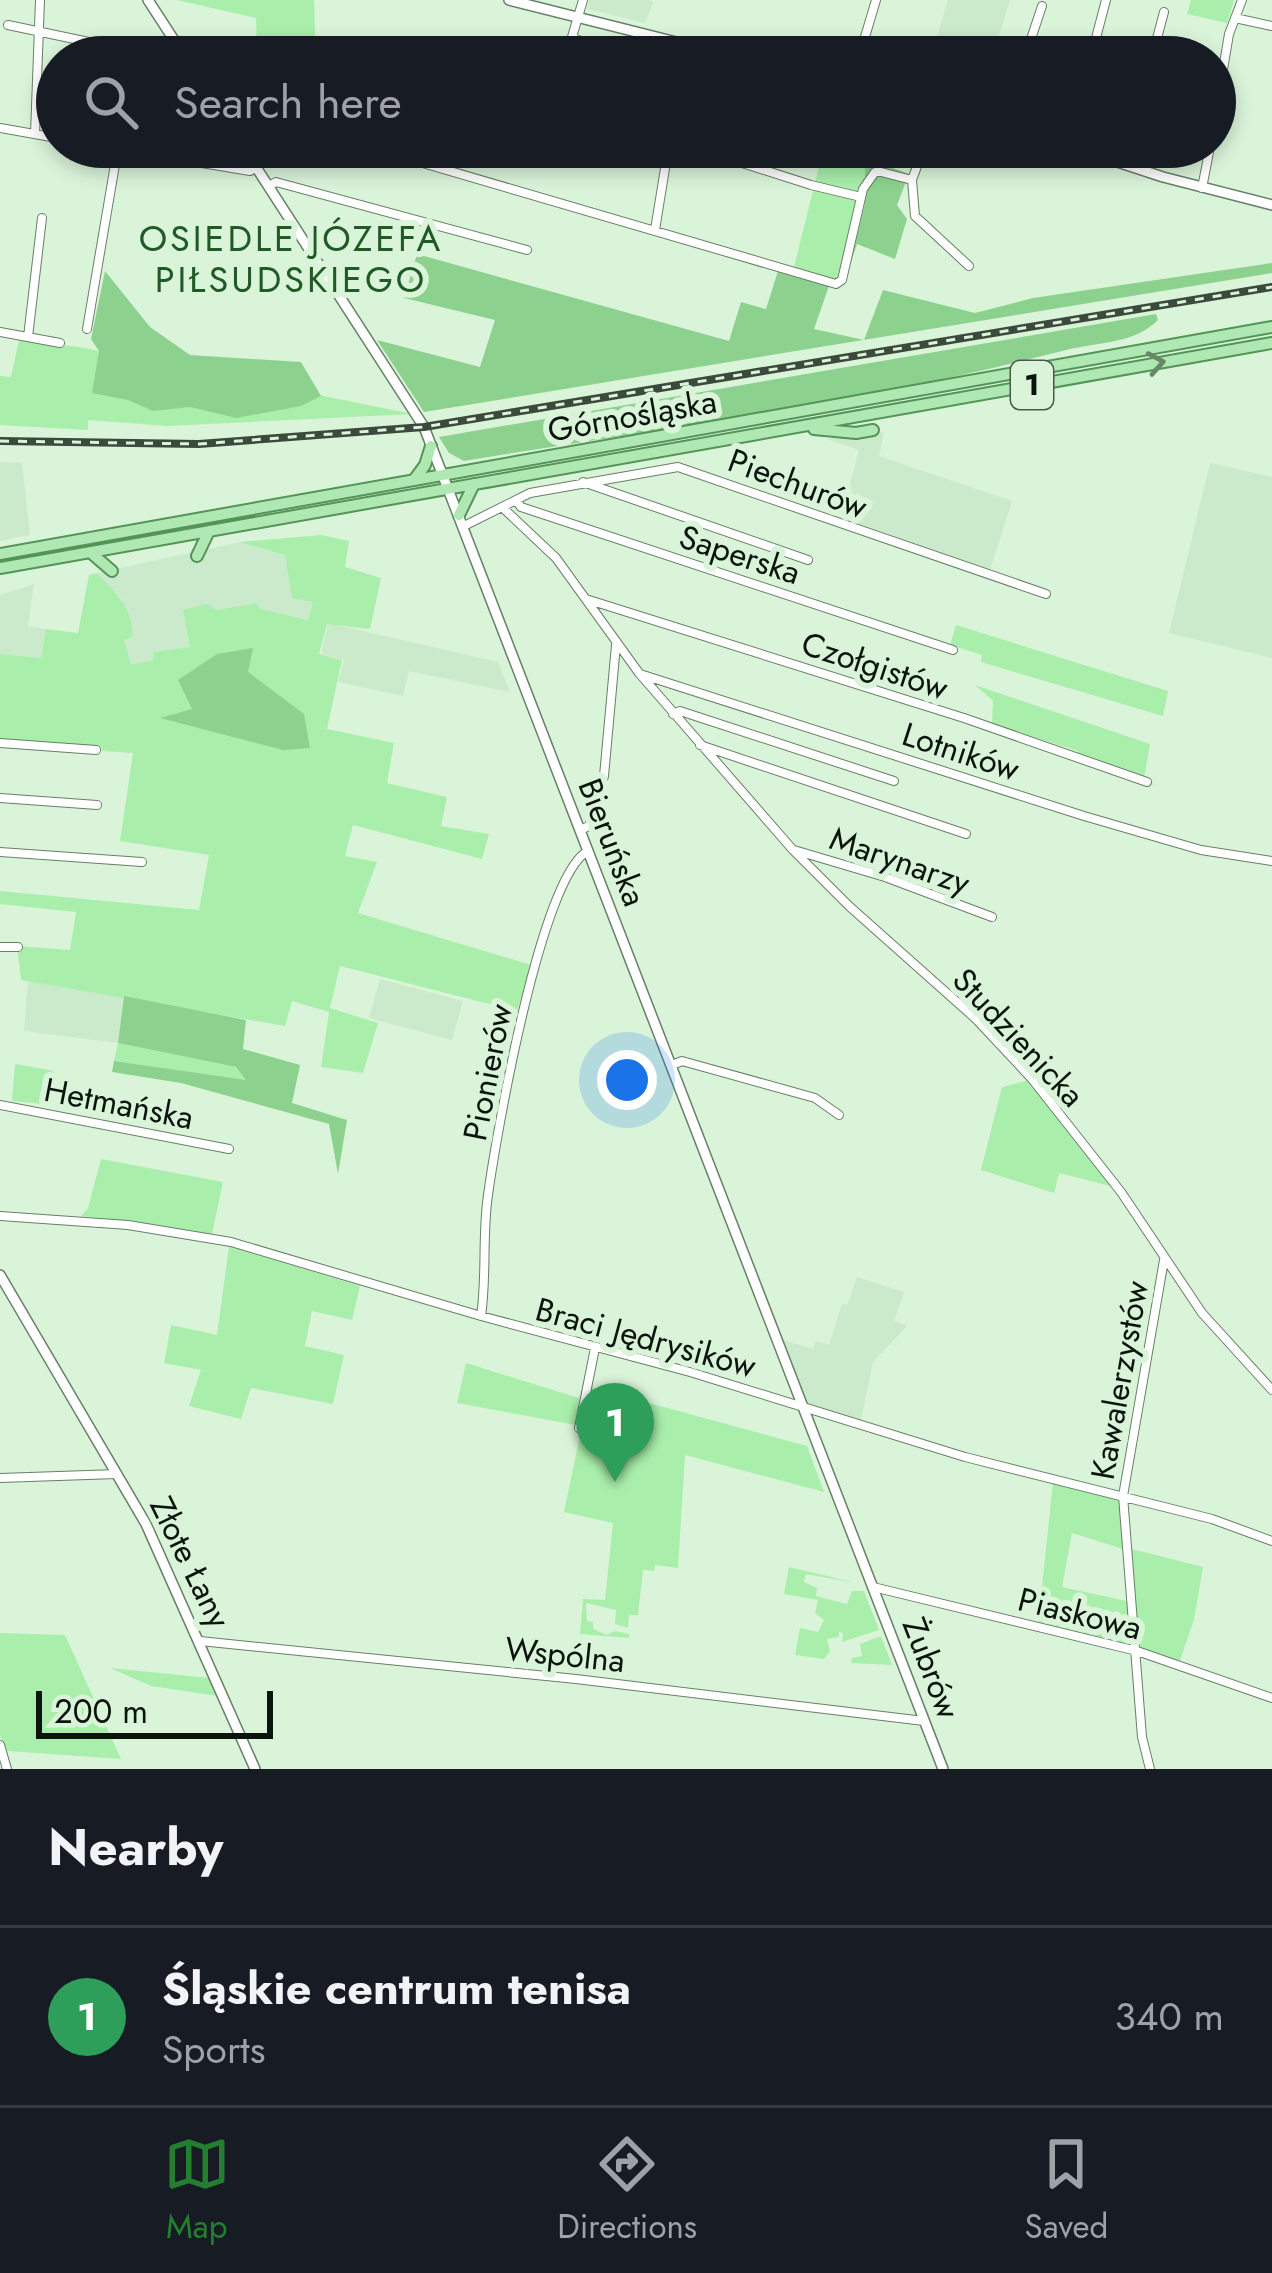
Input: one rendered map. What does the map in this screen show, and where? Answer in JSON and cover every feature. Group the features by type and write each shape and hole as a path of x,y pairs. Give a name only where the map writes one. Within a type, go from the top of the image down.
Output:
{"main road":[{"name":"Górnośląska","path":"0,568 1268,327"},
{"name":"Górnośląska","path":"0,554 414,480 474,484 1272,343"},
{"path":"793,428 873,430"},
{"path":"414,480 431,446"},
{"path":"461,520 474,484"},
{"path":"197,556 209,531"},
{"path":"90,552 112,571"}],"street":[{"path":"40,0 40,36"},
{"path":"148,0 171,36"},
{"path":"509,0 651,36"},
{"path":"572,36 583,0"},
{"path":"865,36 876,0"},
{"path":"1096,36 1106,0"},
{"path":"1231,36 1242,0"},
{"path":"1032,36 1042,6"},
{"path":"1158,36 1164,12"},
{"path":"1235,18 1272,26"},
{"path":"8,25 59,36"},
{"path":"0,128 35,134 36,114"},
{"path":"88,329 115,168"},
{"name":"Bieruńska","path":"257,168 403,393 431,446 872,1587"},
{"path":"441,168 836,284 842,280 861,196 875,172 912,180"},
{"path":"655,230 665,168"},
{"path":"758,168 861,196"},
{"path":"916,168 912,180 915,216 969,266"},
{"path":"1136,168 1272,205"},
{"path":"1202,188 1206,168"},
{"path":"268,186 276,182 527,250"},
{"path":"28,337 42,218"},
{"path":"0,332 60,343"},
{"name":"Piechurów","path":"461,520 581,481 662,467 692,470 1046,594"},
{"path":"581,481 808,560"},
{"name":"Saperska","path":"516,500 521,507 953,650"},
{"name":"Studzienicka","path":"502,506 556,557 639,674 793,850 976,1019 1032,1079 1121,1192 1202,1312 1272,1390"},
{"name":"Czołgistów","path":"588,599 964,718 1147,782"},
{"path":"580,830 589,826 601,795 616,643"},
{"name":"Lotników","path":"639,674 1084,816 1201,850 1272,861"},
{"name":"Lotników","path":"673,714 680,711 894,781"},
{"path":"0,743 96,750"},
{"path":"700,746 966,833"},
{"path":"0,798 97,806"},
{"name":"Marynarzy","path":"793,850 992,917"},
{"name":"Pionierów","path":"481,1316 487,1198 526,992 553,913 579,856 588,851"},
{"path":"0,852 142,862"},
{"path":"0,946 18,947"},
{"path":"672,1065 682,1061 815,1098 839,1115"},
{"name":"Hetmańska","path":"0,1105 229,1149"},
{"name":"Braci Jędrysików","path":"0,1216 128,1225 231,1242 804,1406 964,1457 1212,1519 1272,1541"},
{"name":"Kawalerzystów","path":"1150,1769 1142,1737 1123,1496 1164,1260"},
{"name":"Złote Łany","path":"0,1275 146,1524 255,1769"},
{"path":"579,1428 595,1348"},
{"path":"0,1478 117,1474"},
{"name":"Piaskowa","path":"872,1587 1137,1651 1272,1698"},
{"name":"Żubrów","path":"872,1587 943,1769"},
{"name":"Wspólna","path":"200,1641 924,1721"},
{"path":"0,1745 7,1769"}],"shaded area":[{"path":"589,0 653,2 645,23 587,9"},
{"path":"948,0 1010,0 999,36 937,36"},
{"path":"884,432 879,456 1012,501 990,570 841,517 859,450 827,439"},
{"path":"0,462 22,463 30,535 0,541"},
{"path":"1210,463 1272,477 1272,658 1169,633"},
{"path":"240,542 285,554 292,597 313,602 309,620 261,609 255,603 183,610 190,647 154,652 154,661 130,664 122,600 97,573"},
{"path":"34,584 28,626 46,629 41,658 0,654 0,595"},
{"path":"328,623 498,662 510,692 409,671 403,696 338,682 344,660 321,654"},
{"path":"380,979 463,1001 452,1040 369,1018"},
{"path":"28,981 124,996 118,1043 24,1031"},
{"path":"857,1277 904,1292 894,1321 907,1326 873,1362 861,1420 807,1403 783,1340 813,1349 816,1341 829,1345"}],"green space":[{"path":"177,0 314,0 315,36 256,36 256,18"},
{"path":"1191,0 1234,0 1227,23 1187,14"},
{"path":"819,168 865,168 839,278 833,281 794,267"},
{"path":"865,168 892,168 909,174 897,205 907,219 895,259 857,244 851,262 865,203"},
{"path":"417,254 729,341 741,302 766,309 778,271 829,286 814,329 864,340 424,412 377,340 480,367 495,320 404,298"},
{"path":"1272,263 1272,273 864,340 883,290 975,313 1033,298"},
{"path":"105,271 150,327 190,355 301,362 321,396 301,406 236,418 190,407 153,411 92,393 99,351 91,339"},
{"path":"1156,314 1158,320 1149,328 1115,341 766,412 464,461 449,453 439,437"},
{"path":"19,340 79,347 413,414 167,426 88,420 88,430 0,425 0,376 11,377"},
{"path":"321,535 349,541 345,567 381,578 370,629 327,624 319,654 342,660 327,729 394,743 387,783 447,797 441,826 489,834 482,859 353,825 345,856 377,862 358,913 531,965 517,1011 340,966 330,1008 378,1023 363,1073 321,1067 329,1012 292,1001 285,1026 21,980 17,946 70,950 76,912 0,904 0,891 199,910 209,855 120,841 133,753 0,739 0,654 41,658 46,629 78,633 89,575 97,573 130,618 132,637 124,640 131,664 153,661 154,652 190,647 183,610 256,603 261,609 308,620 313,602 292,598 285,555 240,542"},
{"path":"956,625 1168,691 1163,716 981,662 982,655 950,645"},
{"path":"253,648 248,672 304,714 310,748 283,750 160,718 192,709 178,680 217,654"},
{"path":"975,685 1150,744 1144,778 1155,785 1077,759 1078,751 992,724 993,701"},
{"path":"124,996 246,1020 243,1049 300,1065 292,1103 347,1120 338,1174 329,1124 181,1083 112,1072 114,1061 246,1080 236,1067 118,1043"},
{"path":"118,1043 236,1067 247,1081 114,1061"},
{"path":"15,1064 54,1071 43,1104 12,1101"},
{"path":"1030,1080 1114,1187 1059,1173 1054,1193 981,1170 1002,1087"},
{"path":"101,1159 223,1182 212,1234 81,1216 88,1208"},
{"path":"229,1246 360,1286 352,1320 312,1311 305,1346 344,1355 333,1404 251,1388 241,1419 189,1406 201,1370 164,1363 171,1325 217,1335"},
{"path":"466,1363 579,1398 576,1425 457,1403"},
{"path":"590,1387 807,1446 824,1492 685,1455 678,1568 655,1565 654,1571 643,1570 638,1615 629,1615 628,1628 615,1624 616,1610 586,1603 587,1621 593,1622 593,1629 607,1635 615,1631 629,1634 629,1638 580,1634 583,1599 605,1600 613,1523 564,1512"},
{"path":"1053,1482 1121,1498 1126,1550 1072,1533 1062,1587 1131,1602 1135,1648 1038,1625"},
{"path":"1132,1549 1203,1567 1194,1620 1179,1663 1139,1649"},
{"path":"789,1567 856,1583 806,1574 804,1582 817,1588 816,1596 847,1604 852,1591 864,1591 879,1630 842,1642 839,1632 839,1637 827,1639 830,1651 824,1659 795,1655 800,1628 818,1632 824,1620 815,1613 818,1600 784,1594"},
{"path":"0,1633 65,1635 121,1759 8,1751 0,1736"},
{"path":"881,1636 892,1665 851,1663 852,1658 862,1656 860,1644"},
{"path":"110,1668 209,1678 218,1696 151,1686"}],"railway":[{"path":"0,441 199,444 424,427 1272,287"}],"place":[{"name":"Śląskie centrum tenisa","path":"615,1482"}],"district":[{"name":"OSIEDLE JÓZEFA PIŁSUDSKIEGO","path":"291,258"}]}
